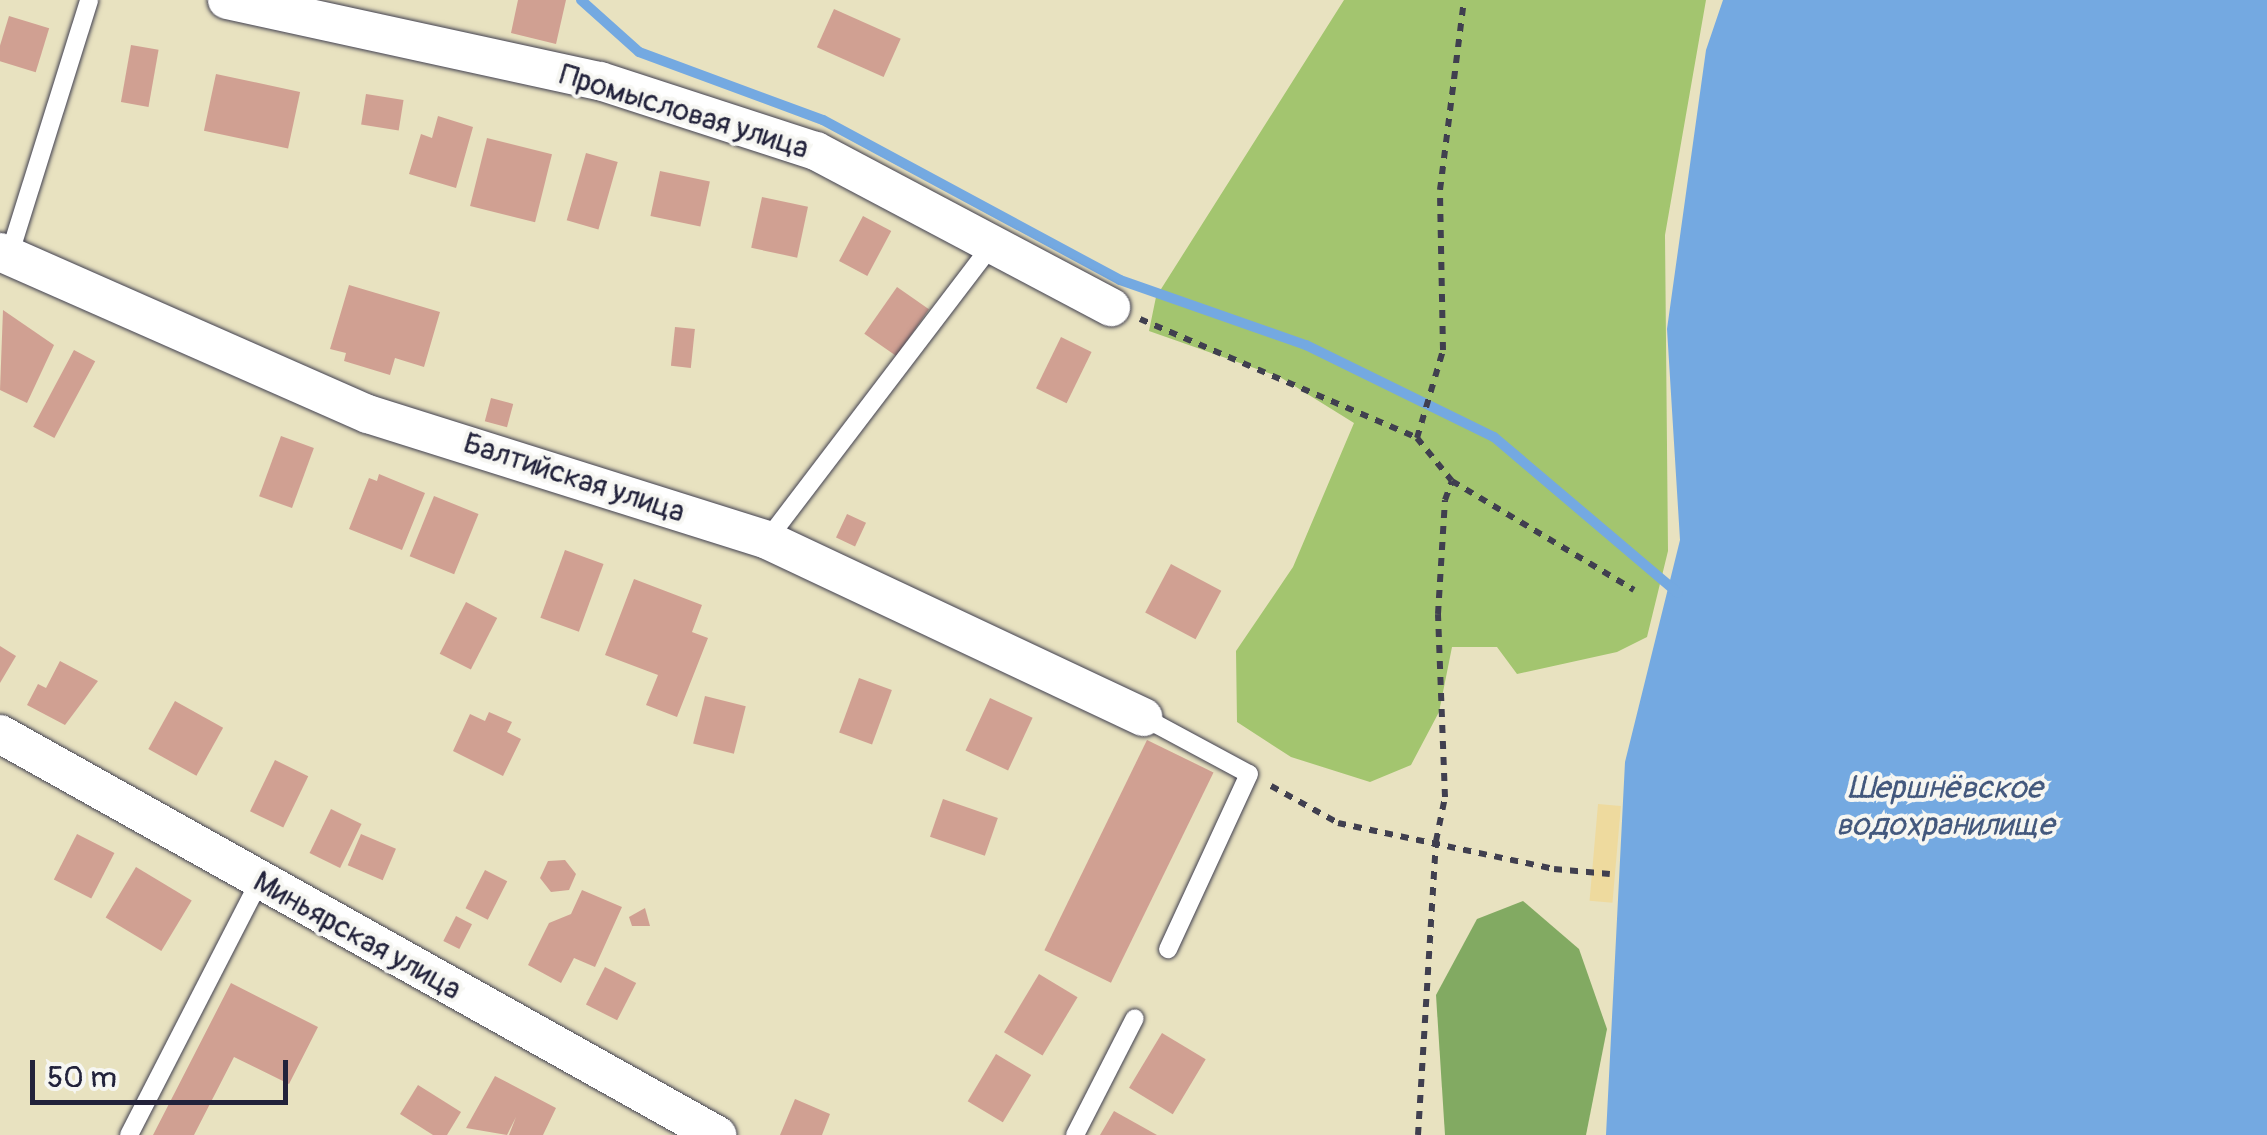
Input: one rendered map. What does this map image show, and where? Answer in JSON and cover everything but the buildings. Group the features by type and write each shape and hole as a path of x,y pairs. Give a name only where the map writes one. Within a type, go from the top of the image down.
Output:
{"street":[{"name":"Промысловая улица","path":"226,0 636,93 816,150 1111,306"},
{"name":"Балтийская улица","path":"4,254 368,414 767,540 1143,717"},
{"name":"Миньярская улица","path":"0,734 717,1135"}],"lane":[{"path":"4,254 88,0"},
{"path":"767,540 992,245"},
{"path":"1143,717 1249,774 1168,949"},
{"path":"129,1135 259,882"},
{"path":"1075,1135 1135,1018"}],"path":[{"path":"1417,438 1443,350 1440,190 1464,0"},
{"path":"1111,306 1417,438 1452,481 1634,590"},
{"path":"1418,1135 1436,841 1445,797 1446,729 1438,614 1445,500 1452,481"},
{"path":"1249,774 1338,823 1554,869 1610,874"}],"green space":[{"path":"1344,0 1706,0 1665,235 1668,551 1647,637 1617,652 1517,674 1497,647 1452,647 1439,712 1411,765 1370,782 1291,757 1237,722 1236,651 1293,567 1354,423 1280,377 1149,331 1156,297"},
{"path":"1523,901 1579,949 1607,1029 1586,1135 1445,1135 1436,995 1477,919"}],"sand":[{"path":"1598,804 1621,806 1612,903 1590,901"}],"water":[{"name":"Шершнёвское водохранилище","path":"1723,0 2267,0 2267,1135 1606,1135 1625,762 1680,540 1667,329 1706,50"}],"waterway":[{"path":"581,0 639,52 823,120 1120,280 1306,345 1494,437 1678,593"}]}
